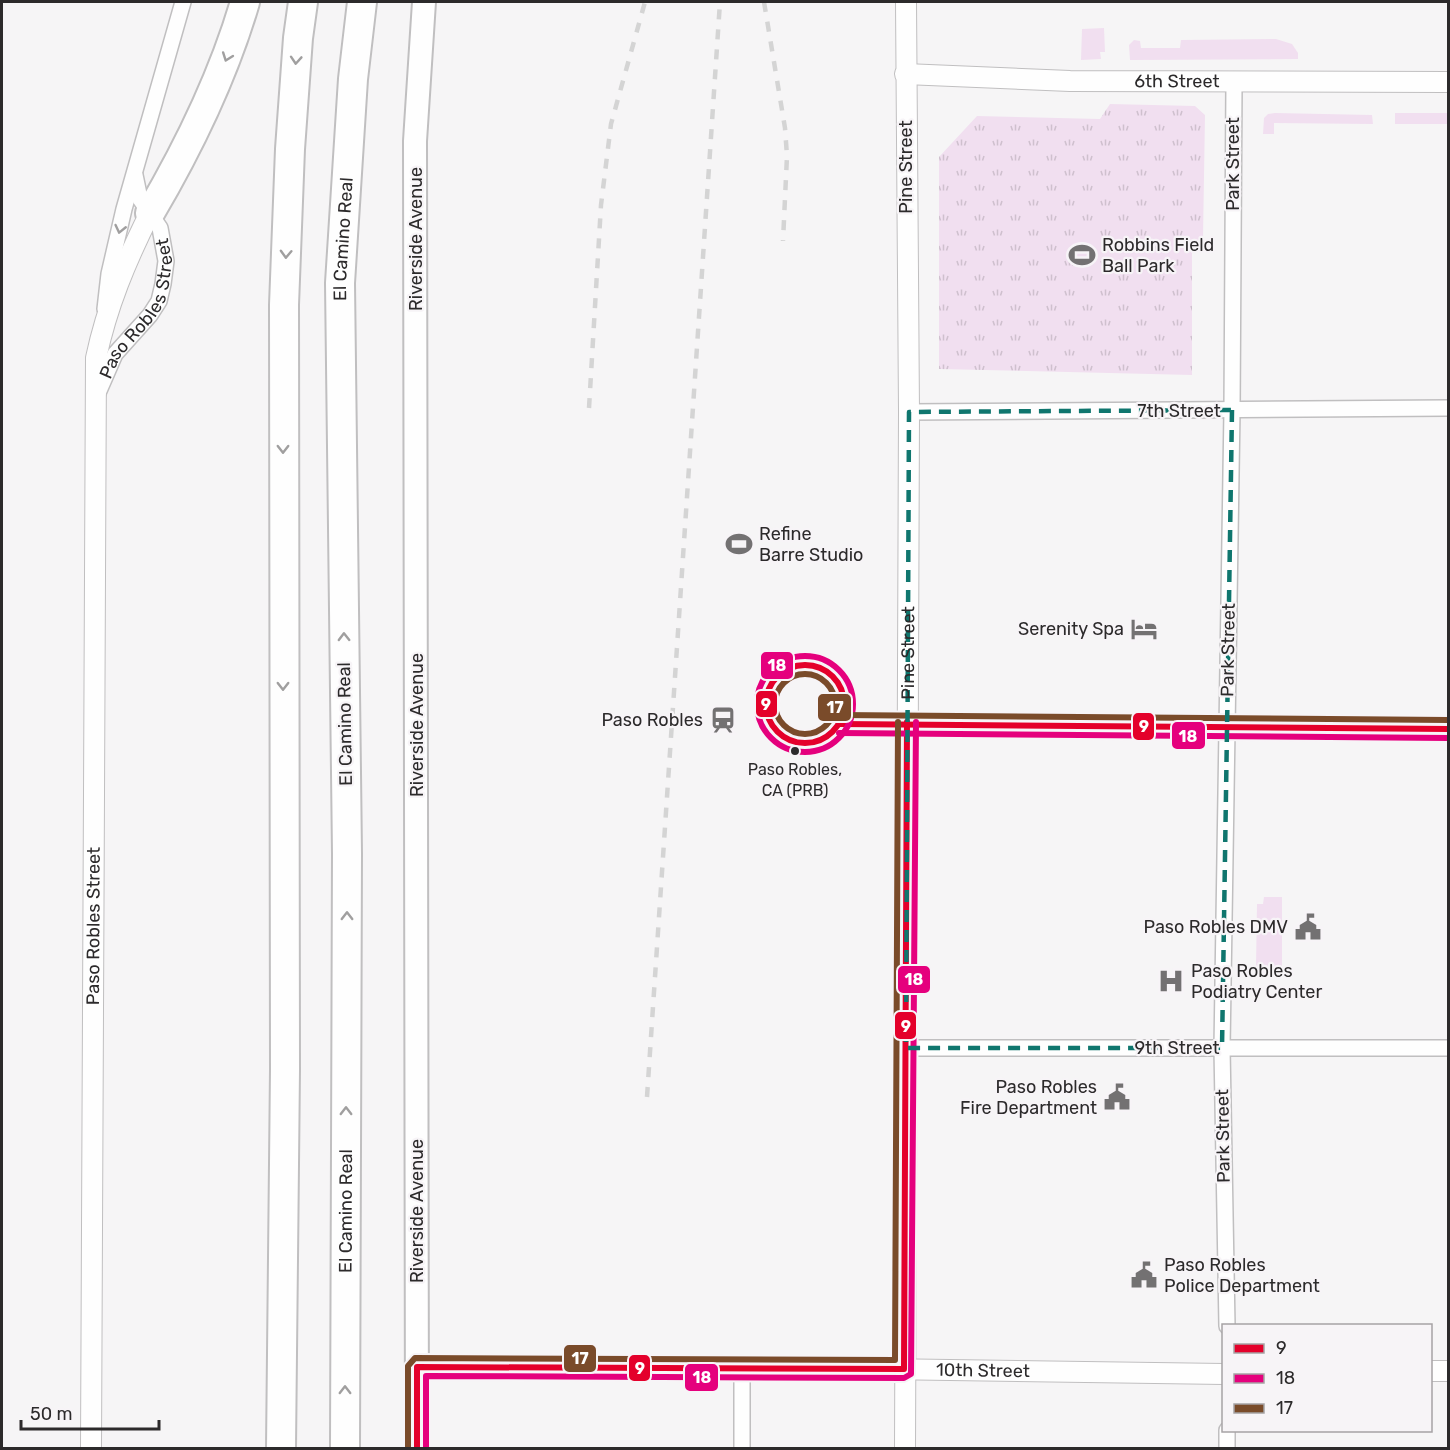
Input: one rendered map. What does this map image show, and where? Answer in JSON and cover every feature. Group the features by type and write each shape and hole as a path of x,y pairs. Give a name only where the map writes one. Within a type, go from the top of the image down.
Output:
{"highway":[{"path":"150,213 195,132 219,82 245,2"},
{"path":"280,1449 285,1069 284,305 290,149 298,38 303,2"},
{"name":"El Camino Real","path":"345,1449 347,854 339,283 353,79 362,2"}],"main road":[{"name":"Riverside Avenue","path":"417,1449 416,141 424,2"}],"street":[{"name":"Paso Robles Street","path":"105,315 104,299 109,273 134,172 183,2"},
{"name":"Pine Street","path":"905,1449 909,412 906,2"},
{"name":"6th Street","path":"905,74 1070,81 1449,82"},
{"name":"Park Street","path":"1227,1324 1222,1048 1232,410 1234,82"},
{"name":"Paso Robles Street","path":"94,404 115,354 159,301 166,261 160,228 140,200 134,172"},
{"name":"Paso Robles Street","path":"91,1449 96,358 105,315 118,279 150,213"},
{"name":"7th Street","path":"909,412 1449,408"},
{"path":"907,722 1449,729"},
{"name":"9th Street","path":"906,1048 1449,1048"},
{"name":"10th Street","path":"417,1367 742,1367 1222,1374"},
{"path":"742,1367 742,1449"},
{"path":"1432,1371 1449,1371"},
{"path":"1227,1432 1227,1449"}],"highlighted area":[{"path":"1232,410 1222,1048 906,1048 909,412"}],"green space":[{"path":"1104,28 1105,52 1100,52 1101,59 1081,60 1082,29"},
{"path":"1276,39 1292,44 1298,53 1298,59 1130,60 1129,45 1134,40 1140,41 1141,48 1180,48 1181,40"},
{"path":"1110,104 1195,106 1205,115 1203,238 1192,243 1192,375 939,369 939,157 977,116 1100,119"},
{"path":"1395,113 1448,113 1448,124 1395,124"},
{"path":"1268,114 1372,115 1373,124 1274,123 1274,134 1263,134 1264,118"},
{"path":"1264,897 1282,897 1282,975 1263,975 1262,970 1256,967 1257,904 1263,904"}],"railway":[{"path":"589,408 601,205 611,124 645,2"},
{"path":"647,1097 720,2"},
{"path":"764,2 785,128 787,156 783,241"}],"transit line":[{"name":"18","path":"805,656 823,660 839,670 849,686 853,704 849,722 839,738 823,748 805,752 787,748 771,738 761,722 757,704 761,686 771,670 787,660 805,656"},
{"name":"9","path":"805,665 820,668 837,682 844,704 841,719 827,736 805,743 790,740 773,726 766,704 769,689 783,672 805,665"},
{"name":"17","path":"805,674 822,679 830,687 835,704 830,721 822,729 805,734 788,729 780,721 775,704 780,687 788,679 805,674"},
{"name":"17","path":"839,715 1448,720"},
{"name":"17","path":"408,1448 408,1366 415,1358 895,1360 898,722"},
{"name":"9","path":"417,1448 417,1367 904,1369 907,722"},
{"name":"18","path":"426,1448 426,1376 904,1378 911,1374 916,722"},
{"name":"9","path":"839,724 1448,729"},
{"name":"18","path":"839,733 1448,738"}],"place":[{"name":"Robbins Field Ball Park","path":"1082,255"},
{"name":"Refine Barre Studio","path":"739,544"},
{"name":"Serenity Spa","path":"1144,629"},
{"name":"Paso Robles","path":"723,720"},
{"name":"Paso Robles, CA (PRB)","path":"795,751"},
{"name":"Paso Robles DMV","path":"1308,927"},
{"name":"Paso Robles Podiatry Center","path":"1171,981"},
{"name":"Paso Robles Fire Department","path":"1117,1097"},
{"name":"Paso Robles Police Department","path":"1144,1275"}]}
